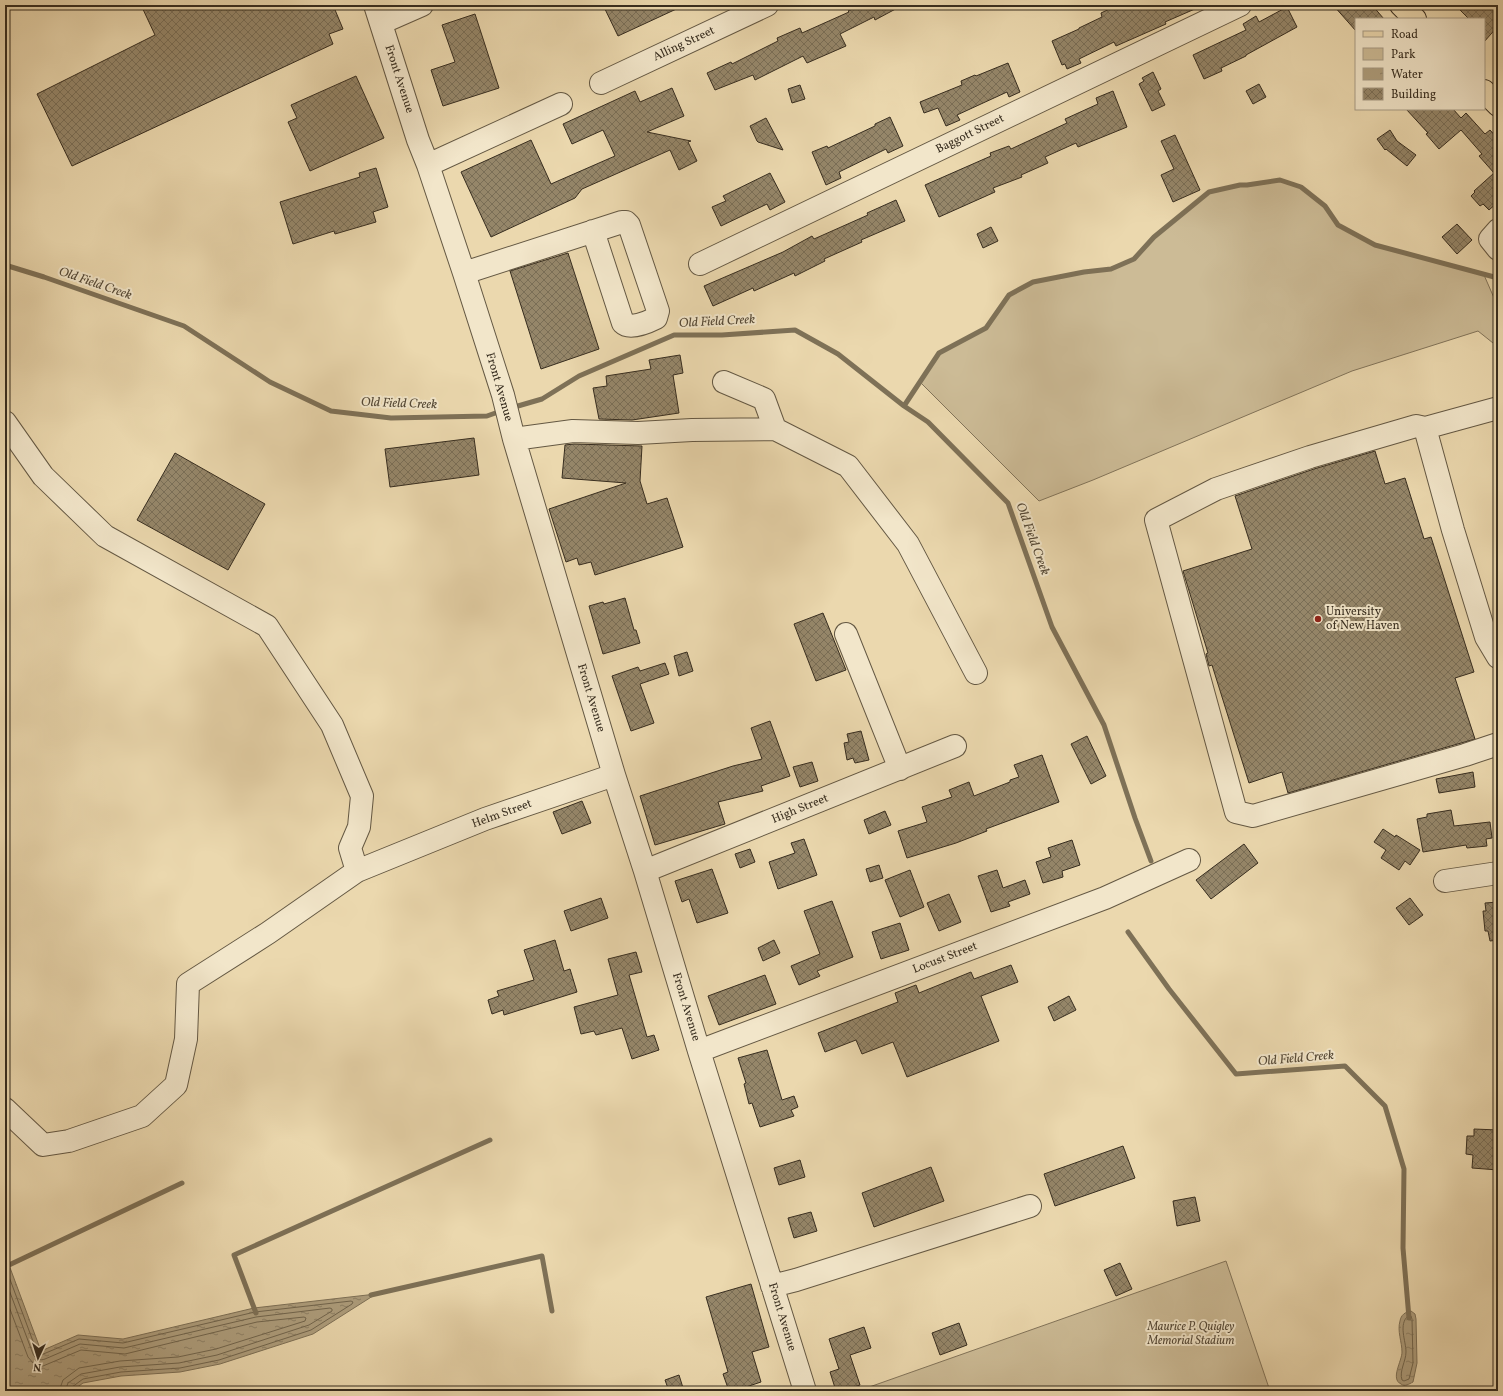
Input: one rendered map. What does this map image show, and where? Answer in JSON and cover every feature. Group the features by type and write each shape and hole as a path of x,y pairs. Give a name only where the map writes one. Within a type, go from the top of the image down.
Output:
{"main road":[{"path":"1401,5 1414,18"},
{"path":"1485,92 1498,105"}],"street":[{"path":"378,14 422,5"},
{"name":"Alling Street","path":"601,83 767,5"},
{"name":"Baggott Street","path":"700,264 1240,5"},
{"name":"Front Avenue","path":"378,14 418,140 428,165 503,395 511,429 614,775 805,1391"},
{"path":"428,165 561,104"},
{"path":"1498,230 1490,239 1498,249"},
{"path":"464,273 593,232"},
{"path":"724,382 764,399 775,428"},
{"path":"1498,408 1425,428 1416,426 1310,457 1216,489 1156,520 1236,812 1253,816 1465,755 1498,744"},
{"path":"5,422 43,476 105,536 267,626 332,725 362,796 359,827 350,848 357,871"},
{"path":"511,429 638,433 775,428 848,466 908,544 976,672"},
{"path":"1425,428 1453,530 1486,637 1498,657"},
{"path":"846,634 900,769"},
{"name":"High Street","path":"645,871 954,746"},
{"name":"Helm Street","path":"5,1109 43,1145 69,1141 142,1116 176,1085 186,1039 188,984 268,933 357,871 485,819 614,775"},
{"name":"Locust Street","path":"699,1051 1105,898 1189,860"},
{"path":"1445,882 1498,873"},
{"path":"772,1286 796,1280 1030,1206"}],"green space":[{"path":"1280,180 1301,187 1325,206 1338,225 1375,245 1484,275 1498,307 1498,347 1478,331 1352,371 1093,480 1039,501 920,382 939,353 986,328 1009,295 1033,282 1084,272 1111,269 1134,259 1154,237 1209,192 1240,185"},
{"name":"Maurice P. Quigley Memorial Stadium","path":"1226,1261 1270,1391 858,1391"}],"water":[{"path":"5,1261 9,1265 41,1351 78,1335 123,1339 254,1308 376,1294 313,1334 220,1364 180,1372 121,1376 83,1383 72,1391 5,1391"},
{"path":"1411,1311 1415,1314 1416,1319 1417,1363 1413,1382 1404,1385 1398,1382 1396,1374 1402,1356 1399,1325 1402,1315"}],"building":[{"path":"141,5 333,5 343,29 329,34 333,44 72,166 37,94 155,35"},
{"path":"603,5 685,5 618,36"},
{"path":"860,5 903,5 875,20 874,17 840,34 846,46 807,63 803,56 755,80 753,75 715,90 707,73 731,62 732,64 778,41 777,38 800,28 802,33 849,12 848,11"},
{"path":"1118,5 1204,5 1116,46 1114,42 1079,59 1081,63 1067,69 1065,64 1062,65 1052,41 1102,17 1101,13"},
{"path":"1333,5 1372,5 1383,18 1355,18 1355,30"},
{"path":"1455,5 1498,5 1498,26 1485,41 1485,18 1468,18"},
{"path":"1287,7 1297,27 1246,56 1221,68 1222,71 1204,79 1193,55 1246,30 1243,24 1256,16 1259,22"},
{"path":"475,14 499,88 443,106 431,70 455,62 442,25"},
{"path":"1008,63 1020,92 1009,97 1007,92 957,115 960,120 946,126 938,108 924,113 920,102 962,85 961,81"},
{"path":"1153,72 1161,89 1158,91 1165,105 1152,111 1139,84 1144,81 1142,78"},
{"path":"356,76 384,138 310,171 288,122 297,118 291,105"},
{"path":"1259,84 1266,97 1253,104 1246,91"},
{"path":"800,85 805,99 792,103 788,89"},
{"path":"672,88 684,116 647,132 691,141 688,142 697,161 679,170 670,150 582,189 575,198 491,237 461,172 531,140 551,184 615,156 603,130 572,144 563,124 635,91 640,102"},
{"path":"1113,91 1127,127 1078,147 1076,143 1045,157 1048,163 1021,175 1022,177 993,188 995,192 939,217 925,185 991,156 990,153 1009,146 1011,149 1067,123 1065,119 1098,104 1096,98"},
{"path":"1407,110 1454,110 1461,118 1466,113 1485,134 1490,130 1498,139 1498,202 1489,210 1483,204 1480,206 1471,196 1475,192 1474,191 1494,173 1479,156 1482,154 1461,130 1439,149 1426,134 1428,133"},
{"path":"890,117 903,146 888,153 886,149 839,172 841,178 826,185 812,152 827,146 828,148 875,126 875,124"},
{"path":"766,118 783,150 757,141 750,126"},
{"path":"1390,130 1397,141 1416,155 1407,166 1386,149 1385,150 1377,139"},
{"path":"1175,135 1200,190 1173,202 1161,175 1174,169 1161,141"},
{"path":"376,168 388,207 373,212 376,222 335,234 334,231 293,244 280,202 360,177 359,173"},
{"path":"770,173 785,202 770,210 767,204 721,226 712,207 726,201 723,196"},
{"path":"896,200 905,221 861,240 862,242 824,259 825,261 795,276 794,273 754,291 753,288 713,306 704,286 783,252 812,236 814,239 868,215 867,213"},
{"path":"1457,224 1472,240 1457,254 1442,237"},
{"path":"991,227 998,241 983,248 977,234"},
{"path":"568,253 599,349 541,369 510,271"},
{"path":"680,355 683,373 673,375 679,413 632,420 599,419 593,388 607,386 606,376 651,369 649,360"},
{"path":"474,438 479,475 390,487 385,449"},
{"path":"565,445 642,446 640,481 647,504 667,498 683,547 595,575 591,562 579,565 577,558 566,562 549,509 626,483 562,478"},
{"path":"1375,451 1385,484 1405,478 1424,539 1431,537 1474,672 1455,678 1475,739 1288,793 1282,772 1249,783 1212,665 1209,666 1206,654 1208,653 1183,571 1252,549 1235,496 1314,469"},
{"path":"175,453 265,504 228,570 137,520"},
{"path":"625,598 634,630 636,630 640,643 603,654 589,606 603,602 604,604"},
{"path":"823,613 846,670 816,681 794,624"},
{"path":"687,652 693,671 679,676 674,656"},
{"path":"665,663 669,674 640,684 654,723 631,731 612,676 638,667 640,671"},
{"path":"770,721 790,776 761,786 763,791 718,802 725,824 655,845 640,796 733,766 762,759 751,728"},
{"path":"861,731 869,760 855,763 853,758 847,760 844,743 849,742 847,734"},
{"path":"1087,736 1106,776 1091,784 1071,744"},
{"path":"1042,755 1059,802 986,829 987,831 956,843 907,858 898,831 927,822 922,807 952,797 949,790 969,782 974,796 1010,782 1010,780 1019,777 1014,765"},
{"path":"812,762 818,781 800,787 793,767"},
{"path":"1473,772 1475,787 1439,793 1436,779"},
{"path":"582,801 591,823 562,834 553,812"},
{"path":"1451,810 1454,826 1490,822 1492,838 1486,839 1487,846 1467,848 1466,845 1423,852 1417,819 1427,817 1427,814"},
{"path":"885,811 891,825 869,834 864,820"},
{"path":"1383,829 1420,850 1410,865 1405,861 1399,870 1381,858 1386,850 1374,842"},
{"path":"804,839 817,875 778,889 769,862 795,853 791,843"},
{"path":"1072,840 1080,865 1062,871 1063,877 1043,883 1036,862 1051,857 1048,848"},
{"path":"1244,844 1258,863 1211,899 1196,880"},
{"path":"750,849 755,862 740,868 735,854"},
{"path":"879,865 883,878 870,882 866,869"},
{"path":"712,869 728,913 697,923 689,899 682,902 675,881"},
{"path":"910,870 924,907 900,917 885,880"},
{"path":"997,870 1003,888 1025,880 1030,894 1008,902 1010,906 991,912 978,876"},
{"path":"949,894 961,922 939,931 927,903"},
{"path":"601,898 608,918 571,931 564,911"},
{"path":"1410,898 1423,915 1409,925 1396,908"},
{"path":"832,901 853,957 817,971 820,976 799,985 791,966 820,954 804,911"},
{"path":"1498,902 1498,940 1490,941 1488,931 1485,931 1483,911 1486,911 1485,903"},
{"path":"900,923 909,950 881,959 872,932"},
{"path":"555,940 564,971 570,969 577,992 504,1015 503,1010 492,1014 488,1000 499,996 497,991 534,980 524,950"},
{"path":"774,940 780,953 763,961 758,948"},
{"path":"636,952 642,972 629,975 647,1037 654,1035 659,1050 632,1059 622,1028 596,1035 594,1031 581,1034 574,1007 618,995 608,959"},
{"path":"1011,965 1018,982 981,996 999,1041 907,1077 893,1042 862,1054 856,1040 825,1052 818,1033 898,1002 895,993 916,985 919,993 971,972 974,979"},
{"path":"765,975 776,1004 719,1025 708,996"},
{"path":"1069,996 1076,1010 1054,1021 1048,1007"},
{"path":"767,1050 782,1100 794,1096 798,1107 791,1110 794,1116 760,1127 752,1103 749,1104 744,1084 746,1083 738,1058"},
{"path":"1474,1129 1498,1130 1498,1170 1472,1168 1473,1155 1466,1154 1467,1136 1474,1136"},
{"path":"1123,1146 1135,1178 1055,1206 1044,1174"},
{"path":"800,1160 805,1177 779,1185 774,1168"},
{"path":"931,1167 944,1201 874,1227 862,1193"},
{"path":"1195,1197 1200,1221 1177,1226 1173,1201"},
{"path":"811,1212 817,1231 794,1238 788,1218"},
{"path":"1120,1263 1132,1289 1116,1296 1104,1270"},
{"path":"751,1284 769,1347 752,1352 761,1382 734,1391 729,1391 723,1374 728,1372 706,1297"},
{"path":"959,1323 967,1345 940,1355 932,1333"},
{"path":"864,1327 871,1348 850,1355 860,1385 841,1391 836,1391 830,1372 839,1369 829,1339"},
{"path":"679,1375 684,1391 669,1391 665,1380"}],"waterway":[{"path":"904,406 939,353 986,328 1009,295 1033,282 1084,272 1111,269 1134,259 1154,237 1209,192 1240,185 1280,180 1301,187 1325,206 1338,225 1375,245 1498,278"},
{"name":"Old Field Creek","path":"5,265 44,277 184,326 270,382 331,411 391,418 487,416 501,411"},
{"name":"Old Field Creek","path":"511,408 542,399 579,376 674,335 722,335 795,330 838,354 904,406 928,422 1008,503 1052,627 1104,725 1151,861"},
{"name":"Old Field Creek","path":"1128,932 1169,989 1236,1074 1345,1066 1385,1106 1404,1169 1403,1248 1409,1318"},
{"path":"256,1313 234,1255 490,1140"},
{"path":"9,1265 182,1183"},
{"path":"371,1295 542,1256 552,1311"}],"place":[{"name":"University of New Haven","path":"1318,619"}]}
